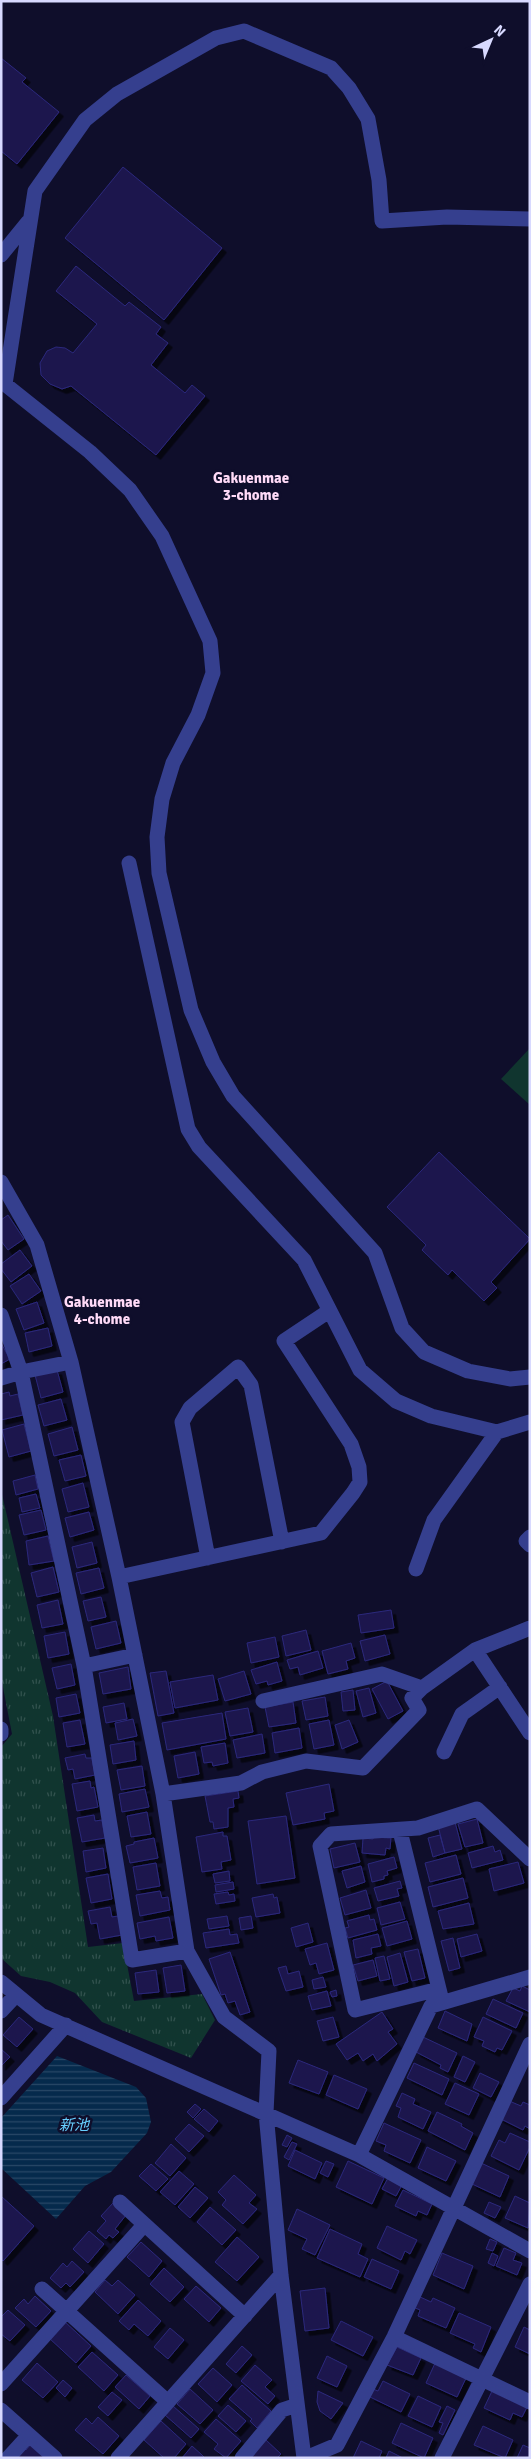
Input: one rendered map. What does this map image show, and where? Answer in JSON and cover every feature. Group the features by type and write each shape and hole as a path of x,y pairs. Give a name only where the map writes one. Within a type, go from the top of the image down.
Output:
{"street":[{"path":"530,219 447,217 382,221 379,180 368,119 350,88 331,68 244,31 216,38 117,94 85,120 36,191 29,221 3,382 90,452 130,490 162,536 210,641 213,674 198,715 173,763 162,799 157,837 159,873 189,1002 213,1062 233,1096 375,1253 402,1328 424,1352 468,1371 510,1380 530,1377"},
{"path":"1,255 29,221"},
{"path":"129,863 188,1129 200,1147 304,1260 328,1311 360,1370 396,1401 431,1416 496,1432 530,1422"},
{"path":"1,1182 7,1207 37,1245 72,1362 119,1577 163,1794 187,1950 224,2017 269,2051 266,2113 281,2275 305,2458 337,2445 394,2337 530,2044"},
{"path":"119,1577 321,1533 360,1482 359,1467 351,1444 284,1341 328,1311"},
{"path":"1,1315 21,1372 84,1666 132,1960 187,1950"},
{"path":"1,1378 72,1362"},
{"path":"208,1558 182,1422 190,1408 238,1367 251,1384 282,1542"},
{"path":"416,1569 434,1520 496,1432"},
{"path":"530,1537 526,1541 530,1546"},
{"path":"163,1794 241,1783 262,1772 306,1761 363,1768 418,1710 412,1698 422,1688 475,1650 530,1628"},
{"path":"475,1650 530,1733"},
{"path":"84,1666 135,1655"},
{"path":"263,1701 382,1674 422,1688"},
{"path":"444,1752 462,1714 500,1688"},
{"path":"1,1729 1,1734"},
{"path":"530,1860 477,1810 418,1828 400,1831 331,1834 320,1846 355,2010 441,1996 530,1977"},
{"path":"400,1831 441,1996"},
{"path":"1,1982 41,2015 359,2155 530,2251"},
{"path":"1,2011 16,1994"},
{"path":"359,2155 431,2006 441,1996"},
{"path":"1,2098 66,2025"},
{"path":"120,2202 245,2316"},
{"path":"1,2384 144,2225"},
{"path":"118,2458 281,2275"},
{"path":"442,2458 530,2284"},
{"path":"42,2289 168,2402"},
{"path":"394,2337 530,2402"},
{"path":"242,2458 282,2410 297,2405"},
{"path":"1,2410 55,2458"},
{"path":"8,2458 29,2435"}],"green space":[{"path":"530,1048 530,1105 501,1079"},
{"path":"1,1490 53,1716 88,1947 123,1943 134,2001 202,1994 215,2020 191,2058 102,2022 75,1993 50,1982 21,1976 1,1958 1,1747 12,1734 1,1677"}],"water":[{"name":"新池","path":"57,2056 136,2087 146,2098 151,2122 147,2133 111,2172 85,2186 56,2219 1,2168 1,2118"}],"building":[{"path":"1,58 26,78 22,82 59,112 17,164 1,151"},
{"path":"123,167 222,248 164,320 65,238"},
{"path":"76,266 125,306 129,302 161,327 156,334 168,343 151,365 185,393 192,385 205,396 156,455 71,386 62,389 50,384 41,375 40,363 47,351 56,347 65,348 73,353 97,324 56,291"},
{"path":"439,1152 530,1239 491,1282 497,1288 484,1301 452,1270 448,1275 422,1250 426,1245 387,1207"},
{"path":"8,1215 24,1239 8,1250 1,1241 1,1220"},
{"path":"20,1250 32,1266 11,1282 1,1269 1,1264"},
{"path":"29,1274 41,1291 22,1304 10,1286"},
{"path":"37,1302 44,1323 24,1330 16,1309"},
{"path":"48,1328 52,1346 29,1352 25,1333"},
{"path":"1,1343 10,1359 1,1364"},
{"path":"57,1370 63,1392 41,1398 35,1375"},
{"path":"9,1392 10,1396 18,1394 23,1415 1,1420 1,1394"},
{"path":"61,1399 67,1420 44,1426 38,1405"},
{"path":"24,1424 31,1451 9,1457 2,1430"},
{"path":"72,1427 78,1450 54,1456 48,1434"},
{"path":"81,1455 86,1476 65,1481 59,1460"},
{"path":"35,1475 38,1489 16,1495 13,1481"},
{"path":"83,1483 89,1507 68,1512 62,1489"},
{"path":"36,1494 40,1508 22,1512 19,1498"},
{"path":"41,1510 46,1530 24,1535 19,1515"},
{"path":"89,1512 94,1530 70,1537 65,1518"},
{"path":"48,1536 54,1561 29,1565 26,1541"},
{"path":"92,1542 97,1563 77,1568 72,1547"},
{"path":"53,1567 59,1592 37,1597 31,1573"},
{"path":"99,1568 104,1588 81,1594 76,1573"},
{"path":"101,1597 106,1617 88,1621 83,1601"},
{"path":"58,1600 63,1624 42,1628 37,1605"},
{"path":"391,1610 394,1628 361,1633 358,1615"},
{"path":"116,1621 121,1643 96,1649 91,1627"},
{"path":"306,1630 311,1650 286,1656 282,1636"},
{"path":"65,1632 69,1654 48,1658 44,1636"},
{"path":"385,1635 390,1654 365,1661 360,1641"},
{"path":"275,1637 279,1657 251,1663 247,1643"},
{"path":"351,1643 355,1658 346,1661 348,1669 328,1674 322,1651"},
{"path":"318,1651 323,1668 300,1675 298,1667 290,1669 287,1660"},
{"path":"277,1662 282,1681 268,1685 267,1681 256,1684 251,1670"},
{"path":"71,1664 75,1685 57,1689 52,1668"},
{"path":"128,1667 131,1689 103,1694 99,1673"},
{"path":"166,1671 174,1713 158,1716 150,1673"},
{"path":"244,1671 251,1694 225,1701 218,1679"},
{"path":"213,1675 218,1700 175,1708 170,1682"},
{"path":"387,1681 403,1711 388,1719 372,1689"},
{"path":"369,1688 376,1713 363,1717 356,1691"},
{"path":"353,1690 355,1710 343,1711 341,1692"},
{"path":"76,1694 80,1713 59,1717 56,1698"},
{"path":"325,1697 328,1716 306,1720 302,1701"},
{"path":"293,1702 296,1723 269,1727 265,1707"},
{"path":"124,1703 127,1719 106,1723 103,1707"},
{"path":"248,1708 253,1732 230,1736 225,1712"},
{"path":"222,1713 226,1739 167,1750 162,1723"},
{"path":"133,1719 137,1736 118,1740 115,1723"},
{"path":"80,1720 85,1744 67,1747 63,1723"},
{"path":"329,1720 334,1745 314,1749 309,1724"},
{"path":"349,1720 358,1742 342,1749 335,1725"},
{"path":"299,1728 302,1748 275,1753 272,1733"},
{"path":"262,1734 265,1753 237,1758 233,1740"},
{"path":"134,1741 136,1760 113,1764 110,1745"},
{"path":"225,1743 228,1763 213,1766 212,1762 204,1763 201,1747"},
{"path":"195,1752 199,1774 178,1778 174,1756"},
{"path":"85,1754 86,1758 92,1758 95,1775 75,1779 73,1769 68,1770 65,1758"},
{"path":"142,1766 145,1786 121,1790 117,1770"},
{"path":"90,1781 91,1788 94,1787 98,1807 77,1811 72,1784"},
{"path":"329,1784 334,1811 324,1813 325,1819 293,1825 286,1793"},
{"path":"145,1789 149,1807 122,1812 119,1794"},
{"path":"238,1791 239,1798 233,1799 234,1807 228,1808 228,1827 214,1829 213,1822 210,1822 205,1796"},
{"path":"147,1812 151,1834 131,1837 127,1816"},
{"path":"94,1815 95,1821 102,1820 105,1838 82,1842 77,1818"},
{"path":"286,1816 295,1878 257,1884 248,1821"},
{"path":"477,1819 483,1843 465,1847 458,1824"},
{"path":"455,1822 462,1849 445,1853 438,1826"},
{"path":"223,1832 223,1836 227,1836 231,1860 221,1862 222,1869 202,1872 196,1837"},
{"path":"440,1835 445,1853 433,1857 428,1838"},
{"path":"373,1837 391,1838 390,1849 386,1848 385,1855 362,1853 363,1838 373,1839"},
{"path":"154,1838 158,1858 130,1863 126,1846 134,1844 134,1842"},
{"path":"355,1843 360,1862 334,1868 330,1849"},
{"path":"493,1846 495,1852 500,1850 503,1860 472,1868 468,1853"},
{"path":"103,1848 106,1868 86,1872 83,1851"},
{"path":"456,1855 461,1874 430,1882 425,1863"},
{"path":"394,1857 397,1868 387,1871 388,1875 384,1876 384,1879 372,1882 368,1864"},
{"path":"518,1862 524,1883 494,1891 489,1869"},
{"path":"156,1863 160,1886 137,1890 133,1867"},
{"path":"361,1866 365,1882 347,1888 342,1871"},
{"path":"229,1871 230,1881 215,1883 213,1874"},
{"path":"108,1874 112,1899 91,1903 86,1878"},
{"path":"463,1878 468,1898 433,1907 428,1887"},
{"path":"400,1881 402,1888 397,1889 399,1896 378,1901 374,1888"},
{"path":"233,1882 234,1889 216,1892 215,1885"},
{"path":"366,1890 371,1908 345,1915 340,1898"},
{"path":"160,1891 162,1898 168,1897 170,1910 140,1916 136,1895"},
{"path":"228,1892 229,1895 234,1894 235,1901 216,1904 214,1894"},
{"path":"273,1894 274,1898 277,1897 280,1913 256,1917 252,1898"},
{"path":"400,1902 405,1919 381,1925 377,1908"},
{"path":"469,1903 474,1924 443,1929 438,1911"},
{"path":"110,1907 112,1917 118,1916 122,1935 100,1939 97,1923 91,1924 88,1911"},
{"path":"369,1915 370,1920 374,1919 377,1930 348,1938 345,1928 349,1927 347,1921"},
{"path":"227,1916 229,1926 209,1929 207,1919"},
{"path":"251,1916 253,1928 241,1930 239,1918"},
{"path":"169,1917 173,1938 156,1941 155,1936 140,1939 137,1923"},
{"path":"407,1921 412,1939 387,1946 382,1928"},
{"path":"308,1923 313,1942 296,1947 291,1928"},
{"path":"229,1929 230,1935 237,1934 239,1943 206,1948 203,1933"},
{"path":"378,1934 381,1946 371,1948 372,1954 356,1958 353,1940"},
{"path":"477,1934 482,1951 461,1957 457,1939"},
{"path":"453,1938 460,1968 449,1971 441,1941"},
{"path":"327,1943 334,1970 319,1974 316,1963 310,1965 305,1949"},
{"path":"418,1949 425,1978 412,1981 404,1952"},
{"path":"230,1952 250,2012 240,2015 235,2001 228,2003 225,1994 221,1995 209,1959"},
{"path":"400,1953 408,1982 394,1986 387,1957"},
{"path":"384,1956 390,1979 380,1981 375,1958"},
{"path":"373,1960 377,1976 358,1981 353,1965"},
{"path":"181,1965 185,1991 167,1993 163,1968"},
{"path":"286,1966 288,1974 299,1971 303,1987 286,1991 278,1968"},
{"path":"156,1970 159,1992 138,1994 135,1973"},
{"path":"323,1977 326,1987 314,1989 312,1980"},
{"path":"522,1986 530,1990 530,2012 506,2001 513,1988 520,1991"},
{"path":"336,1990 337,1996 332,1997 330,1992"},
{"path":"327,1991 331,2006 312,2010 308,1996"},
{"path":"493,1999 523,2013 516,2028 486,2014"},
{"path":"445,2011 472,2024 467,2041 438,2028"},
{"path":"382,2012 393,2029 388,2032 397,2044 377,2061 373,2054 363,2061 358,2053 347,2060 336,2044"},
{"path":"19,2017 33,2029 17,2047 3,2035"},
{"path":"333,2017 339,2037 323,2041 317,2021"},
{"path":"483,2017 512,2031 502,2050 497,2048 495,2052 482,2046 484,2041 474,2037"},
{"path":"423,2037 457,2053 448,2072 440,2068 441,2065 416,2052"},
{"path":"1,2049 10,2057 1,2066"},
{"path":"463,2056 475,2062 465,2082 454,2077"},
{"path":"298,2060 328,2072 319,2094 289,2083"},
{"path":"414,2063 449,2079 442,2095 407,2078"},
{"path":"480,2073 499,2082 491,2097 473,2088"},
{"path":"334,2075 367,2089 358,2109 326,2095"},
{"path":"455,2083 479,2094 469,2115 445,2104"},
{"path":"402,2093 415,2099 413,2104 431,2112 423,2129 398,2117 401,2108 396,2106"},
{"path":"507,2100 521,2106 523,2102 530,2105 530,2129 525,2126 523,2130 499,2118"},
{"path":"195,2104 201,2109 193,2118 187,2112"},
{"path":"204,2109 218,2121 209,2132 194,2119"},
{"path":"437,2112 462,2124 461,2126 473,2133 465,2150 428,2131"},
{"path":"384,2123 421,2140 410,2163 384,2151 386,2145 376,2141"},
{"path":"189,2124 204,2136 189,2152 175,2139"},
{"path":"510,2133 530,2142 530,2147 519,2170 491,2156 499,2140 505,2143"},
{"path":"287,2135 292,2138 287,2147 282,2145"},
{"path":"292,2142 297,2144 289,2160 284,2157"},
{"path":"171,2144 186,2158 170,2176 155,2163"},
{"path":"427,2147 456,2161 446,2181 418,2168"},
{"path":"295,2150 322,2163 315,2179 288,2166"},
{"path":"326,2161 334,2164 328,2177 320,2173"},
{"path":"348,2161 384,2178 372,2204 336,2187"},
{"path":"481,2163 509,2176 500,2197 472,2184"},
{"path":"151,2164 168,2179 156,2191 139,2176"},
{"path":"179,2171 194,2184 175,2205 160,2192"},
{"path":"234,2175 256,2195 249,2203 257,2209 243,2224 222,2205 226,2200 218,2192"},
{"path":"388,2178 402,2185 396,2196 382,2189"},
{"path":"195,2187 208,2198 190,2218 178,2207"},
{"path":"403,2190 432,2204 427,2215 418,2211 416,2216 395,2206"},
{"path":"1,2196 34,2226 3,2261 1,2259"},
{"path":"515,2196 530,2203 528,2228 505,2218"},
{"path":"489,2202 501,2207 495,2218 484,2213"},
{"path":"113,2203 126,2215 115,2229 119,2232 113,2238 109,2235 106,2239 97,2231 106,2221 101,2216"},
{"path":"210,2207 236,2230 222,2245 197,2222"},
{"path":"297,2209 330,2225 315,2255 302,2249 307,2239 288,2230"},
{"path":"387,2226 417,2240 410,2254 405,2251 401,2260 377,2248"},
{"path":"330,2229 362,2244 358,2254 368,2259 360,2277 317,2258"},
{"path":"89,2231 104,2244 88,2263 73,2249"},
{"path":"237,2237 259,2257 237,2281 215,2262"},
{"path":"490,2239 497,2242 493,2251 486,2249"},
{"path":"141,2242 162,2261 149,2277 127,2257"},
{"path":"504,2248 516,2253 513,2260 522,2263 517,2275 496,2266"},
{"path":"442,2253 473,2266 464,2289 433,2275"},
{"path":"492,2253 498,2256 494,2266 488,2263"},
{"path":"372,2259 399,2271 391,2289 364,2277"},
{"path":"72,2261 84,2272 70,2287 66,2283 61,2288 50,2278 63,2263 67,2267"},
{"path":"164,2268 184,2287 170,2302 150,2284"},
{"path":"105,2280 112,2286 118,2280 135,2295 118,2314 95,2292"},
{"path":"196,2286 221,2308 209,2322 184,2299"},
{"path":"325,2288 329,2328 305,2331 300,2291"},
{"path":"35,2296 51,2311 36,2327 15,2308 24,2299 28,2304"},
{"path":"418,2296 431,2302 433,2298 455,2308 446,2328 418,2316 420,2310 413,2307"},
{"path":"138,2300 161,2321 148,2336 134,2324 129,2330 119,2321"},
{"path":"8,2310 25,2325 10,2341 1,2334 1,2317"},
{"path":"459,2313 491,2327 481,2352 473,2348 475,2344 450,2333"},
{"path":"64,2321 91,2346 76,2363 49,2338"},
{"path":"341,2321 373,2337 363,2356 331,2340"},
{"path":"524,2327 530,2330 530,2354 515,2347"},
{"path":"170,2328 184,2340 168,2359 154,2347"},
{"path":"242,2346 252,2355 236,2373 226,2364"},
{"path":"397,2347 421,2358 413,2375 387,2365"},
{"path":"92,2352 118,2375 104,2391 78,2367"},
{"path":"327,2356 347,2366 337,2387 317,2378"},
{"path":"436,2361 467,2376 457,2397 426,2383"},
{"path":"37,2363 58,2382 43,2398 22,2380"},
{"path":"255,2365 272,2380 265,2387 275,2396 268,2404 241,2381"},
{"path":"213,2368 232,2385 217,2402 198,2384"},
{"path":"126,2375 150,2396 139,2409 115,2387"},
{"path":"63,2380 72,2388 65,2397 56,2388"},
{"path":"383,2381 410,2394 401,2412 370,2397 373,2389 378,2391"},
{"path":"242,2385 271,2411 257,2428 250,2421 252,2419 229,2399"},
{"path":"190,2389 213,2410 200,2424 177,2404"},
{"path":"318,2391 343,2403 331,2419 320,2411 317,2402"},
{"path":"492,2391 527,2407 522,2417 513,2413 510,2420 484,2408"},
{"path":"112,2392 122,2400 108,2416 98,2407"},
{"path":"418,2396 441,2407 432,2427 408,2416"},
{"path":"228,2405 246,2421 236,2432 218,2416"},
{"path":"173,2406 199,2429 191,2438 165,2415"},
{"path":"447,2406 455,2410 443,2435 439,2433 443,2423 439,2422"},
{"path":"98,2417 119,2436 103,2454 75,2430 86,2418 92,2424"},
{"path":"216,2419 241,2441 226,2458 214,2449 218,2444 204,2432"},
{"path":"161,2421 186,2444 174,2458 164,2458 144,2440"},
{"path":"401,2423 433,2438 424,2458 392,2443"},
{"path":"483,2426 513,2440 505,2458 474,2445"},
{"path":"266,2440 281,2454 277,2458 249,2458"},
{"path":"361,2441 382,2451 379,2458 353,2458"},
{"path":"31,2444 46,2458 15,2458 24,2448 26,2450"},
{"path":"523,2445 530,2448 530,2458 517,2458"},
{"path":"192,2446 202,2455 205,2458 182,2458"},
{"path":"389,2451 403,2458 386,2458"}],"district":[{"name":"Gakuenmae 3-chome","path":"251,486"},
{"name":"Gakuenmae 4-chome","path":"102,1310"}]}
